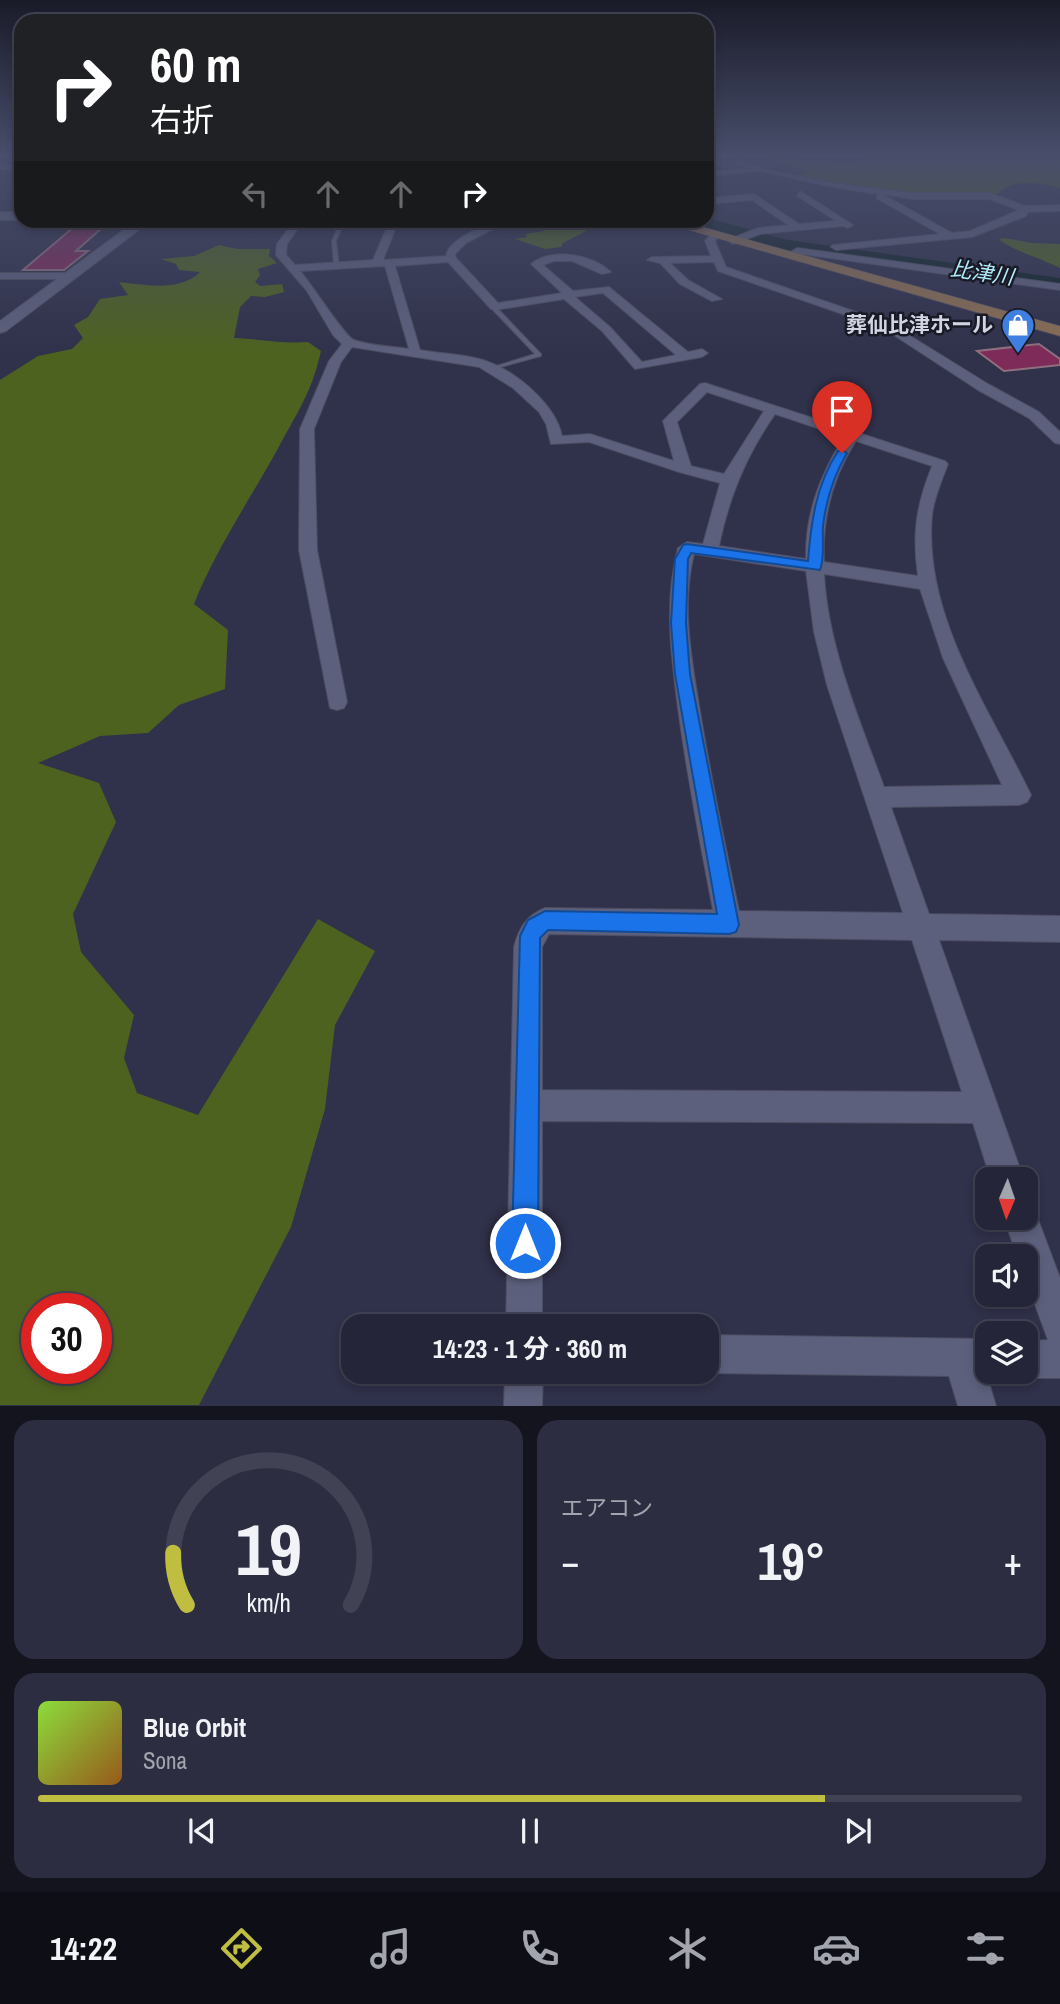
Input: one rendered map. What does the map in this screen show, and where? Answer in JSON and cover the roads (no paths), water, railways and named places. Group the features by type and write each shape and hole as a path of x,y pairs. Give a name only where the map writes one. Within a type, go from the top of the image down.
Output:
{"main road":[{"path":"686,228 715,236 740,237 800,251 912,290 1060,331"}],"street":[{"path":"789,222 799,229"},
{"path":"924,222 950,236"},
{"path":"800,251 985,232 1007,222"},
{"path":"740,237 845,223 855,230"},
{"path":"0,328 135,228"},
{"path":"295,228 280,252 312,290 339,335 349,343 478,361 518,385 545,410 553,424 556,441 590,439 728,480"},
{"path":"393,228 383,263 411,331 415,349 413,352"},
{"path":"489,228 463,240 450,253 451,259 495,307 605,289 685,356"},
{"path":"715,236 710,241 722,269 887,327 983,387 1034,415 1060,440"},
{"path":"865,237 875,243"},
{"path":"800,251 1060,287"},
{"path":"606,272 590,261 567,257 537,262 606,329 639,366 702,353"},
{"path":"291,268 451,259"},
{"path":"716,299 684,282 658,260 717,259"},
{"path":"912,290 939,269"},
{"path":"0,276 71,276"},
{"path":"337,702 308,550 307,429 335,361 349,343"},
{"path":"684,469 670,421 705,387 940,464 923,516 927,584 939,622 961,673 1019,795 877,797"},
{"path":"710,550 718,508 728,480 748,440 772,409"},
{"path":"852,435 831,471 817,524 816,605 837,685 1003,1167"},
{"path":"729,925 682,674 678,623 681,559 687,548 927,584"},
{"path":"524,1314 528,947 530,936 545,920 1060,929"},
{"path":"527,1105 982,1108"},
{"path":"1025,1230 1060,1327"},
{"path":"719,1354 975,1358"},
{"path":"1038,1359 1060,1360"},
{"path":"523,1405 524,1384"},
{"path":"976,1384 977,1405"}],"lane":[{"path":"337,265 334,241 339,228"},
{"path":"492,369 539,355 495,307"}],"waterway":[{"name":"比津川","path":"714,227 788,246 1060,284"}],"place":[{"name":"葬仙比津ホール","path":"1018,355"}]}
